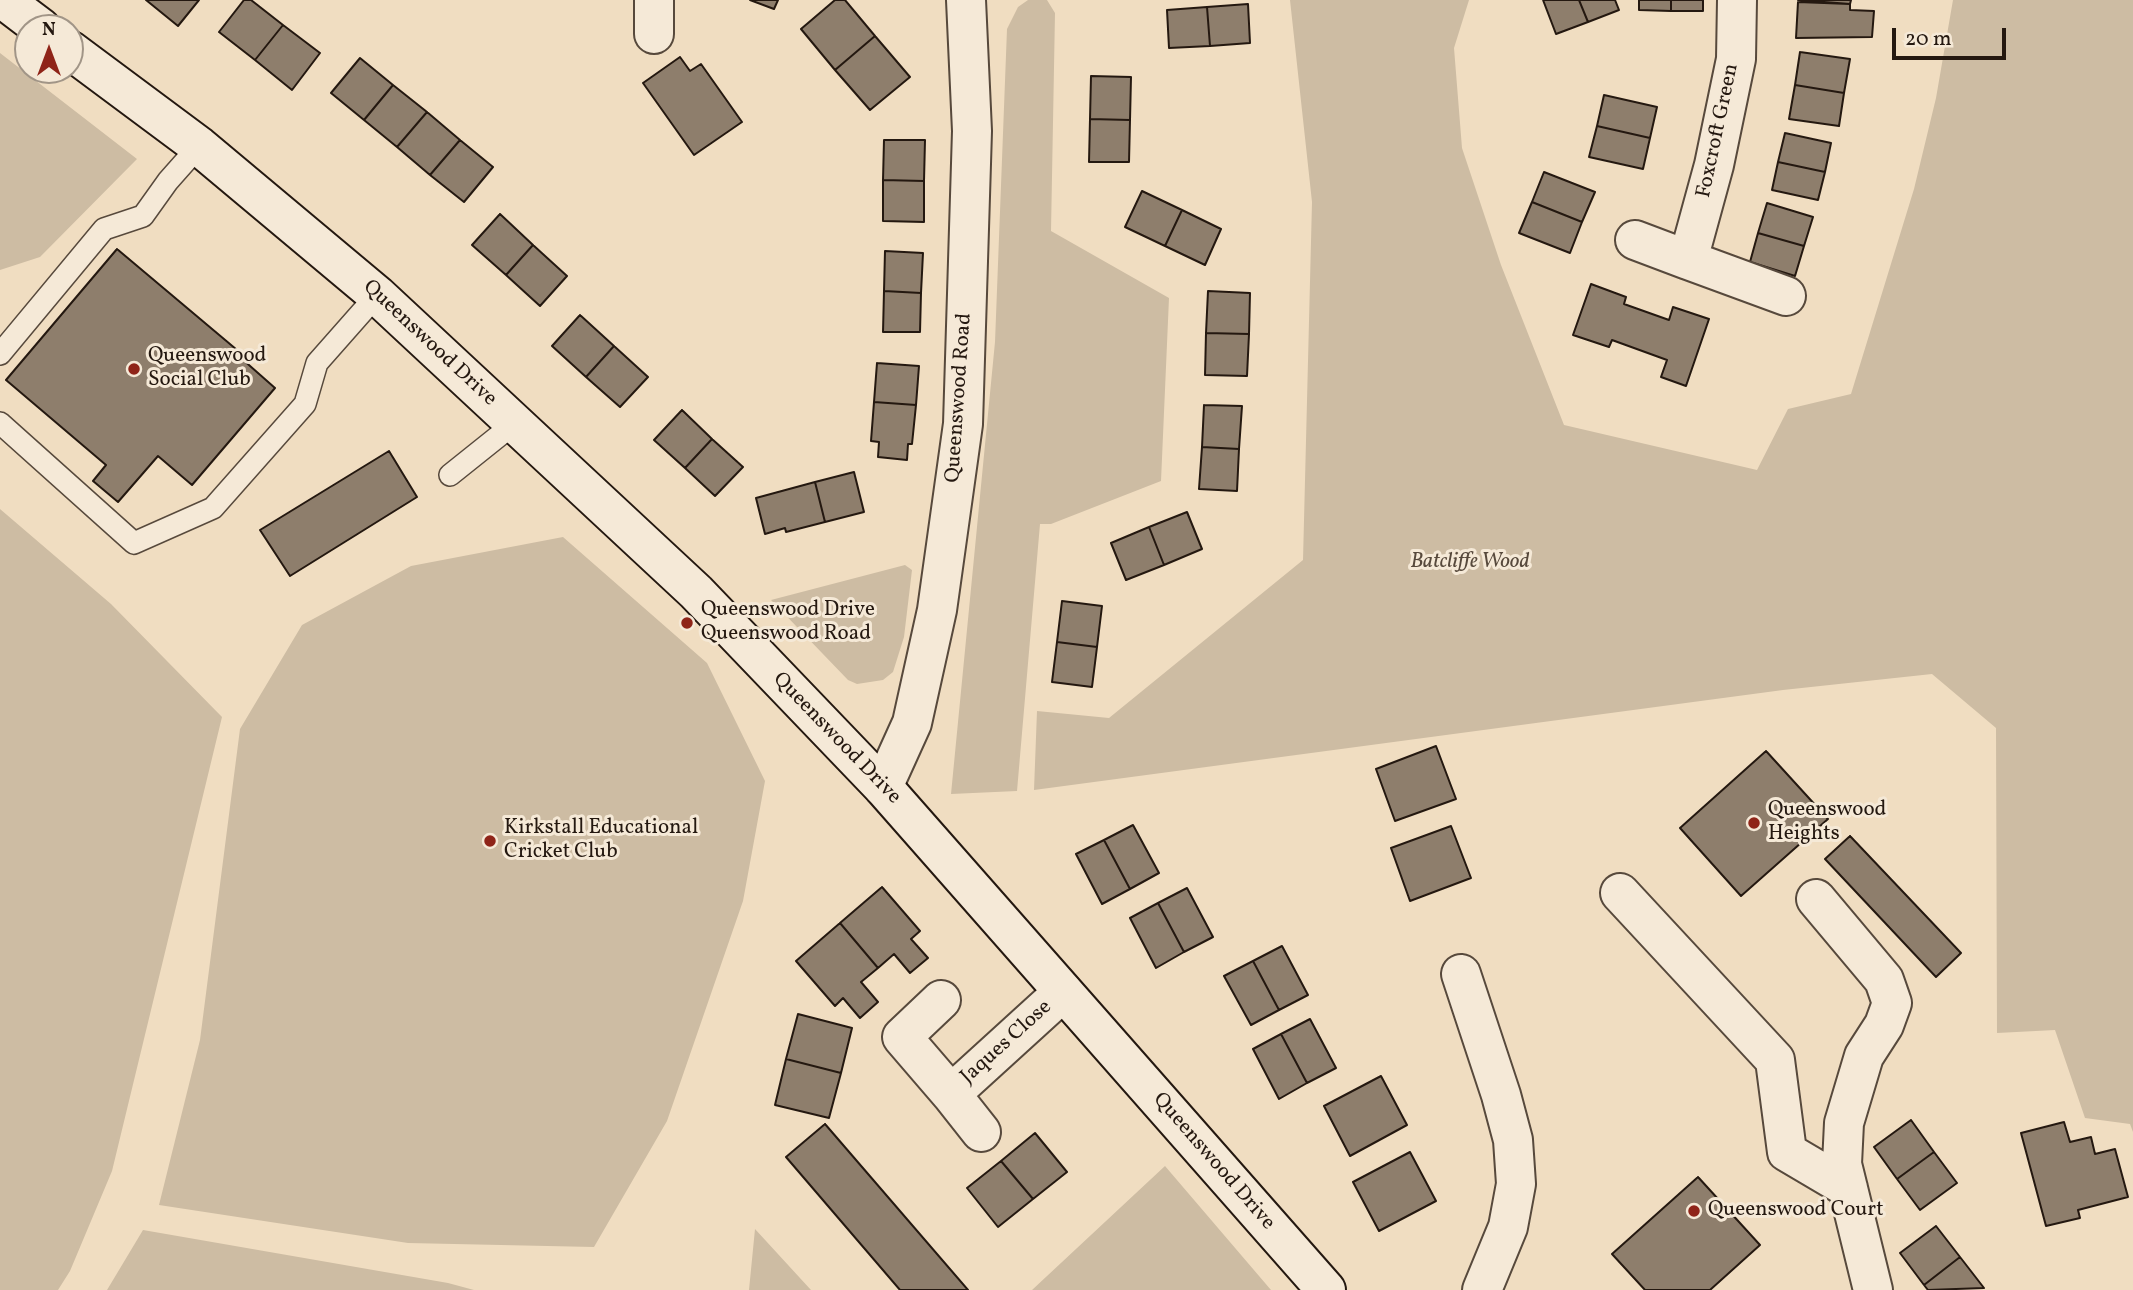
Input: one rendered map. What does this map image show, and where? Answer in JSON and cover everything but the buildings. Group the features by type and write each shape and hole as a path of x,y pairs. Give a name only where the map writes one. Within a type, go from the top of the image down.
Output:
{"street":[{"path":"4,0 22,14"},
{"name":"Queenswood Road","path":"883,787 912,723 937,610 963,424 972,131 966,0"},
{"name":"Foxcroft Green","path":"1688,260 1714,165 1736,58 1737,0"},
{"name":"Queenswood Drive","path":"84,60 199,146 377,295 696,593 883,787 1326,1290"},
{"path":"1635,240 1786,296"},
{"path":"1620,893 1775,1060 1787,1152 1848,1188"},
{"path":"1816,899 1884,980 1892,1003 1884,1025 1864,1056 1851,1091 1844,1123 1842,1164 1873,1290"},
{"path":"1461,974 1513,1140 1516,1184 1508,1227 1482,1290"},
{"name":"Jaques Close","path":"951,1094 1063,992"},
{"name":"Jaques Close","path":"941,1000 902,1037 981,1132"}],"lane":[{"path":"0,355 104,229 143,216 168,181 199,146"},
{"path":"0,423 134,543 213,508 305,404 317,363 377,295"},
{"path":"450,475 515,423"}],"green space":[{"path":"1028,0 1047,0 1055,13 1051,231 1169,298 1161,481 1051,524 1040,524 1017,791 951,794 995,342 1007,29 1018,7"},
{"name":"Batcliffe Wood","path":"1290,0 1469,0 1454,48 1462,148 1501,265 1564,425 1757,470 1788,409 1851,394 1914,189 1936,98 1953,0 2133,0 2133,1132 2130,1124 2085,1118 2055,1030 1997,1033 1996,728 1932,674 1783,690 1034,790 1037,711 1109,718 1303,560 1312,202"},
{"path":"0,53 14,64 14,84 40,84 137,159 40,257 0,270"},
{"path":"0,509 111,604 222,717 112,1171 70,1271 58,1290 0,1290"},
{"name":"Kirkstall Educational Cricket Club","path":"563,537 707,663 765,781 743,901 667,1121 594,1247 408,1243 159,1205 200,1040 240,729 302,625 411,566"},
{"path":"905,565 912,570 904,637 893,672 883,680 857,684 848,680 771,600"},
{"path":"1165,1166 1271,1290 1032,1290"},
{"path":"755,1229 811,1290 749,1290"},
{"path":"143,1230 448,1283 474,1290 107,1290"}],"place":[{"name":"Queenswood Social Club","path":"134,369"},
{"name":"Queenswood Drive Queenswood Road","path":"687,623"},
{"name":"Queenswood Heights","path":"1754,823"},
{"name":"Kirkstall Educational Cricket Club","path":"490,841"},
{"name":"Queenswood Court","path":"1694,1211"}]}
